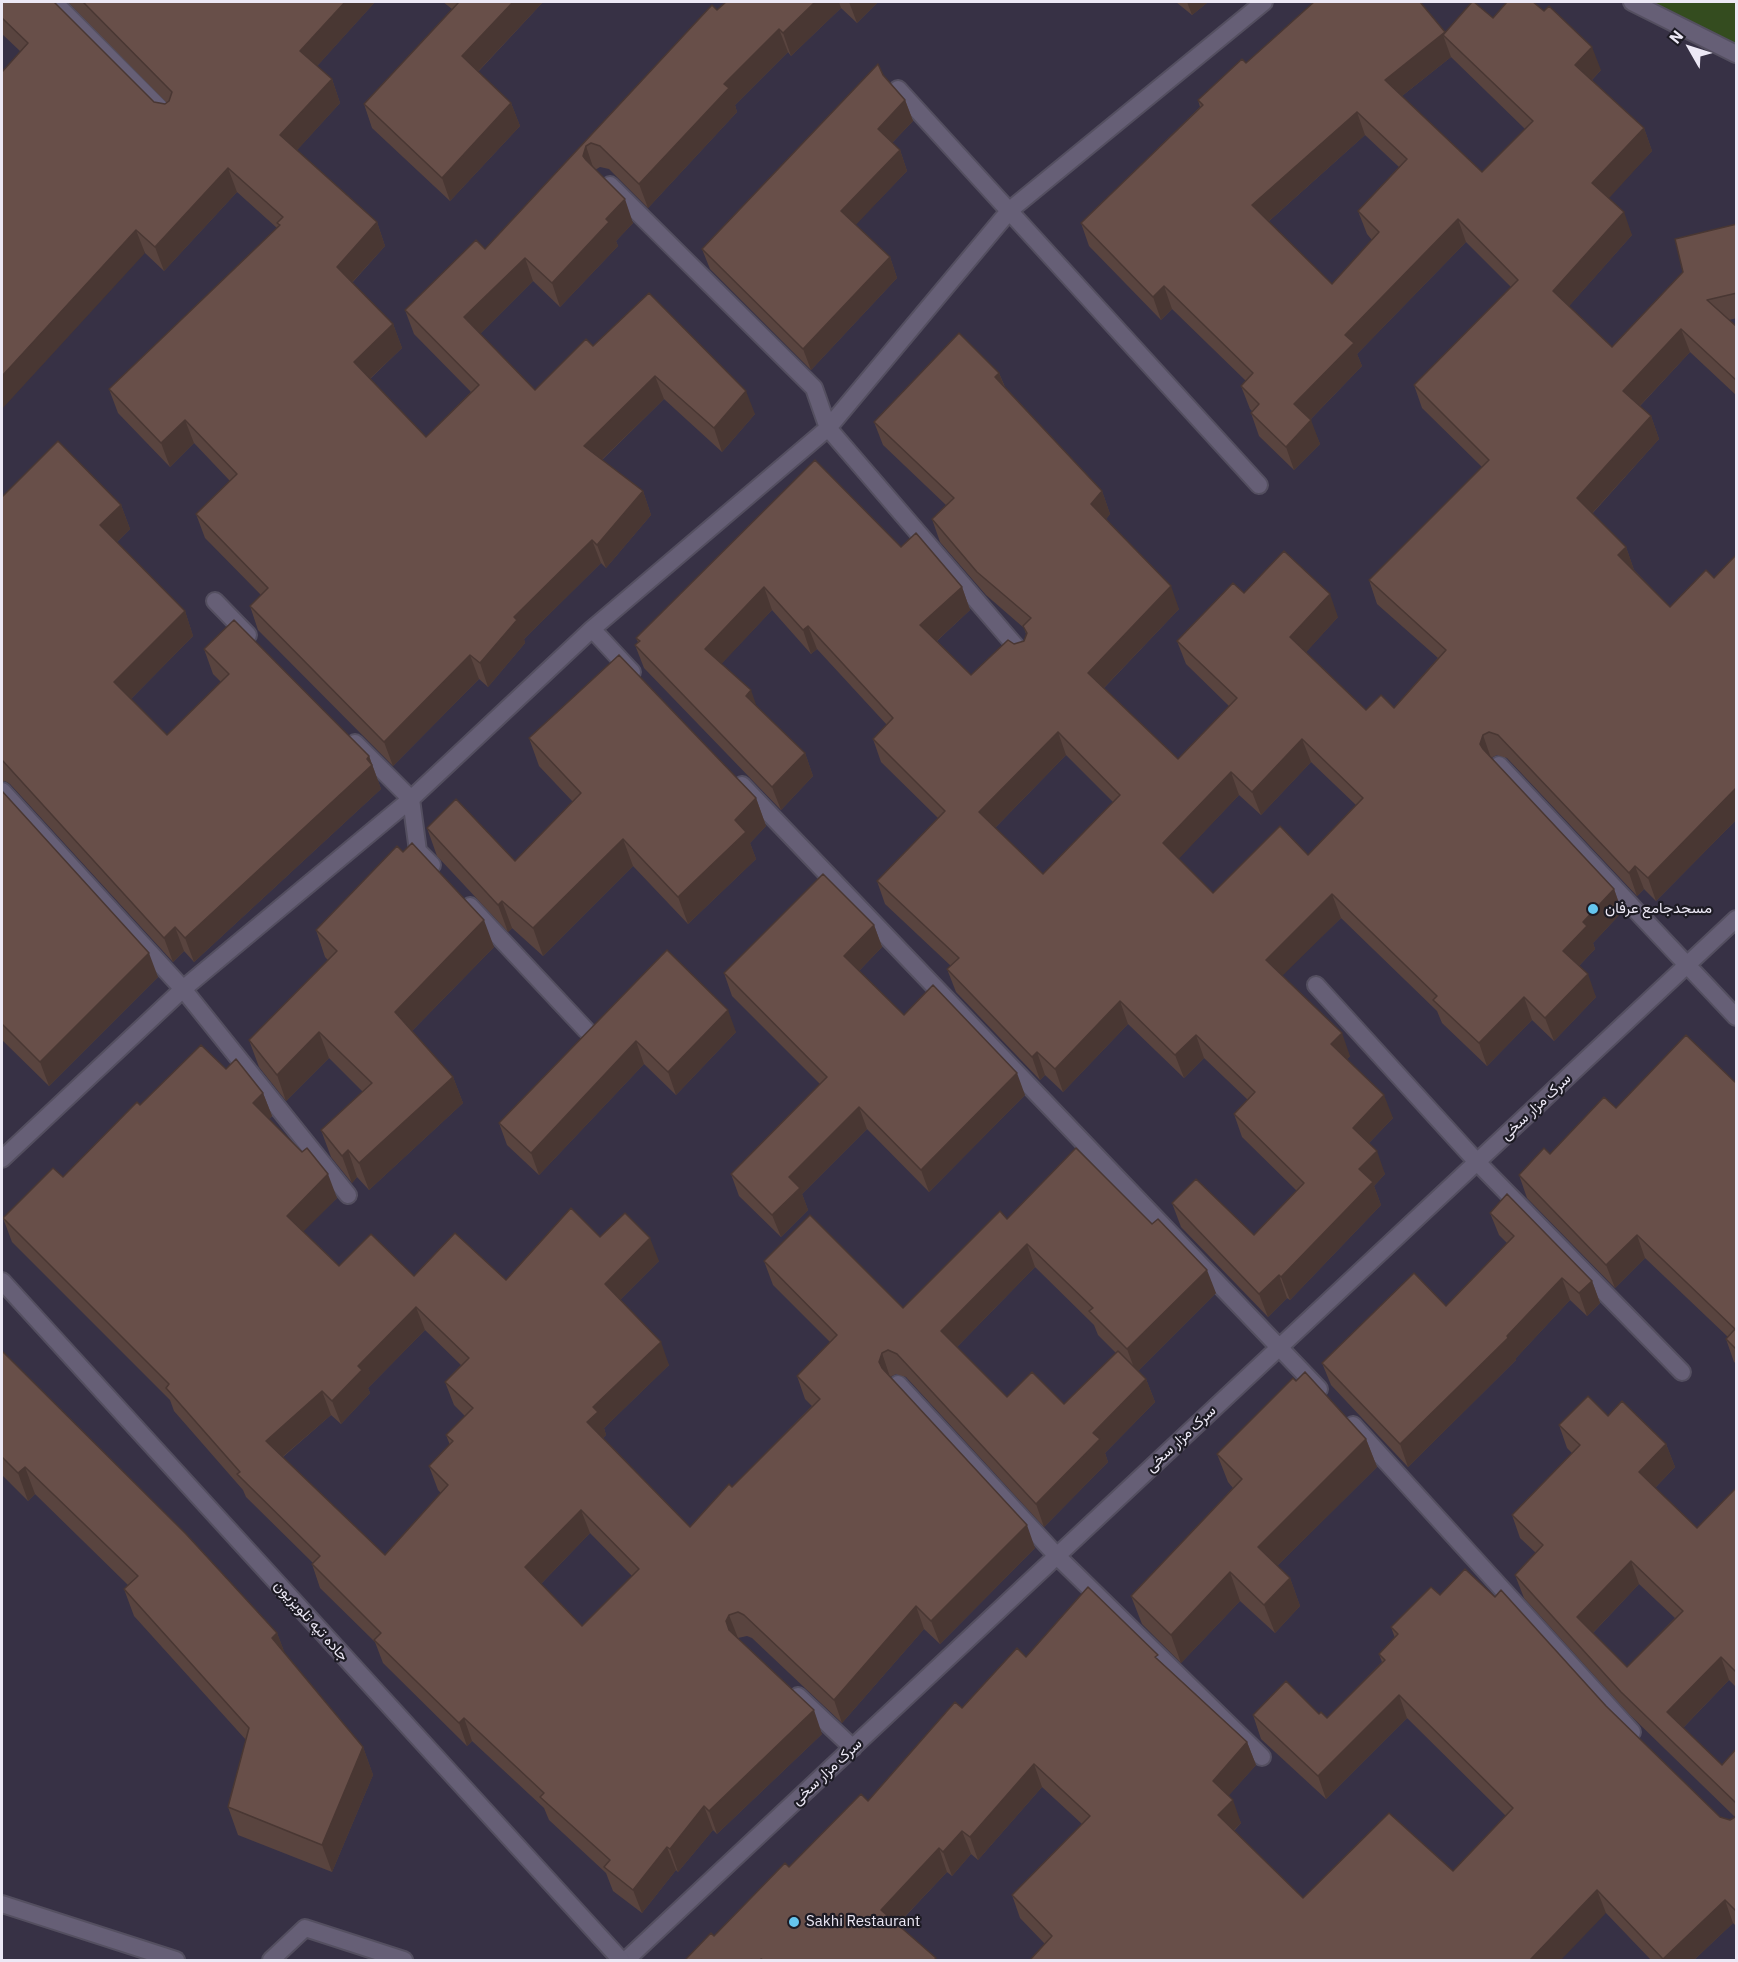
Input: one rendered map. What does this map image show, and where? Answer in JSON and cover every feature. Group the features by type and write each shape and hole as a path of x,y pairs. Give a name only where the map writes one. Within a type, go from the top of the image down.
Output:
{"street":[{"path":"54,2 171,118"},
{"path":"2,1159 183,988 411,799 592,629 828,428 1010,210 1264,2"},
{"path":"1632,2 1737,54"},
{"path":"898,89 1259,485"},
{"path":"602,177 814,388 828,428 1025,657"},
{"path":"215,601 264,650"},
{"path":"592,629 641,681"},
{"path":"346,733 411,799 418,851 442,876"},
{"path":"1499,765 1686,966 1737,1017"},
{"path":"733,776 1329,1398"},
{"path":"2,791 183,988 348,1195"},
{"path":"458,893 586,1030"},
{"name":"سرک مزار سخی","path":"626,1960 1737,919"},
{"path":"1316,985 1477,1162 1682,1372"},
{"name":"جاده تپه تلویزیون","path":"2,1281 621,1960"},
{"path":"898,1384 1057,1556 1262,1757"},
{"path":"1344,1416 1646,1746"},
{"path":"786,1685 853,1748"},
{"path":"2,1904 146,1957 176,1960"},
{"path":"271,1960 305,1928 404,1960"}],"green space":[{"path":"1632,2 1736,2 1736,54"}],"building":[{"path":"2,2 54,2 154,102 165,104 169,101 172,92 83,2 345,2 300,51 332,79 280,135 377,222 337,267 393,324 354,362 426,437 479,385 405,310 476,240 485,249 712,5 717,10 726,2 815,2 783,33 779,29 724,84 729,88 639,184 600,146 591,143 586,146 583,156 625,199 606,219 609,222 552,283 525,258 464,317 535,390 586,339 593,346 649,293 746,391 714,428 655,376 584,446 643,491 597,545 592,540 514,617 517,620 480,663 470,655 384,742 250,606 268,588 196,514 237,474 185,420 161,443 109,389 280,225 277,223 283,217 228,168 155,247 136,230 2,376 2,72 28,43 2,18"},
{"path":"459,2 513,2 462,56 511,103 442,178 364,104"},
{"path":"1314,2 1420,2 1445,32 1385,80 1482,172 1533,121 1443,35 1472,2 1493,18 1507,2 1533,2 1544,11 1549,6 1592,47 1575,65 1644,128 1592,183 1624,212 1553,291 1612,347 1683,272 1675,239 1737,224 1737,293 1707,300 1737,327 1737,381 1681,329 1623,391 1651,416 1577,498 1626,547 1618,555 1670,607 1706,570 1714,578 1737,554 1737,787 1648,878 1635,866 1629,873 1498,735 1489,732 1483,735 1480,744 1483,749 1614,889 1583,922 1587,926 1563,951 1588,974 1545,1018 1524,997 1479,1043 1433,1000 1437,996 1332,894 1266,960 1342,1033 1331,1044 1384,1095 1353,1128 1377,1151 1359,1169 1373,1182 1281,1277 1279,1275 1259,1294 1172,1203 1196,1179 1254,1235 1304,1183 1234,1114 1255,1092 1196,1035 1175,1055 1120,1001 1055,1069 1037,1052 1032,1057 947,969 959,958 877,881 945,811 873,739 893,718 808,626 803,630 764,587 705,649 751,690 746,696 805,753 772,787 635,645 640,641 636,638 815,460 901,547 916,533 962,587 920,625 971,675 1008,640 1014,644 1024,641 1027,633 1023,626 1031,618 977,572 932,519 954,498 874,422 959,333 999,373 995,377 1102,491 1091,504 1171,586 1088,673 1178,759 1237,698 1177,641 1233,583 1244,593 1284,551 1330,594 1290,637 1366,710 1381,695 1394,708 1446,650 1369,580 1489,460 1414,385 1518,280 1458,219 1345,335 1354,343 1294,404 1311,420 1286,447 1251,413 1259,404 1241,386 1253,373 1164,286 1153,297 1081,223 1203,105 1198,100 1242,59 1246,63","holes":["1357,112 1407,159 1358,211 1379,232 1332,284 1252,205","1058,732 1120,795 1043,874 979,812","1302,739 1363,798 1308,855 1280,826 1213,893 1163,843 1231,772 1252,792"]},
{"path":"878,64 883,75 905,100 878,129 900,150 841,211 890,257 803,349 702,249"},
{"path":"58,441 121,505 100,525 185,611 114,682 167,735 229,674 204,649 234,620 369,756 367,759 372,765 185,938 175,927 164,938 2,760 2,497"},
{"path":"619,655 756,798 735,820 746,832 678,897 623,839 533,928 502,901 498,905 427,828 456,799 515,861 581,793 529,738"},
{"path":"2,791 149,953 40,1062 2,1024"},
{"path":"412,843 484,920 395,1012 453,1077 359,1163 348,1150 342,1156 321,1130 372,1083 319,1032 277,1075 249,1040 337,951 316,930 397,846 403,852"},
{"path":"823,874 874,925 844,956 904,1015 933,985 1017,1073 921,1170 859,1107 789,1177 800,1188 772,1215 731,1174 827,1077 724,973"},
{"path":"667,950 728,1010 668,1072 636,1041 531,1153 499,1123"},
{"path":"1686,1035 1737,1084 1737,1350 1726,1339 1735,1329 1637,1235 1606,1265 1519,1175 1544,1148 1550,1154 1604,1097 1616,1108"},
{"path":"201,1045 226,1069 236,1059 263,1093 253,1103 302,1152 307,1148 328,1174 287,1216 339,1266 371,1234 414,1276 455,1233 506,1280 571,1208 600,1237 625,1213 650,1238 605,1284 661,1342 593,1407 598,1412 587,1422 690,1527 729,1484 732,1487 820,1399 797,1376 837,1335 764,1261 810,1215 903,1308 1000,1211 1007,1219 1076,1148 1152,1224 1158,1219 1207,1270 1127,1349 1089,1311 1093,1308 1027,1244 941,1331 1007,1397 1032,1372 1064,1404 1118,1351 1146,1379 1093,1433 1100,1439 1036,1504 897,1354 888,1350 882,1353 879,1362 882,1368 1027,1525 931,1621 916,1606 834,1700 744,1615 738,1612 729,1615 726,1621 729,1630 814,1710 709,1811 704,1806 633,1890 604,1867 610,1860 540,1797 544,1793 464,1718 459,1723 374,1640 381,1633 312,1564 320,1556 237,1474 240,1472 166,1388 169,1384 3,1218 53,1168 63,1177 137,1102 140,1105","holes":["416,1307 469,1358 445,1382 473,1408 446,1435 453,1441 429,1466 448,1485 385,1555 266,1441 322,1391 332,1401 362,1370 358,1366","581,1510 639,1569 582,1626 525,1567"]},
{"path":"1507,1194 1592,1281 1579,1293 1562,1278 1507,1336 1508,1338 1400,1444 1322,1363 1414,1273 1446,1306 1514,1236 1490,1213"},
{"path":"2,1351 186,1534 277,1633 272,1638 363,1747 322,1845 228,1807 249,1728 124,1589 138,1576 25,1467 18,1473 2,1457"},
{"path":"1305,1372 1366,1439 1258,1547 1290,1578 1264,1605 1230,1572 1171,1635 1131,1596 1242,1479 1217,1454 1293,1378 1296,1381"},
{"path":"1588,1396 1608,1416 1622,1401 1666,1444 1639,1472 1697,1528 1737,1487 1737,1673 1721,1657 1667,1712 1722,1765 1737,1748 1737,1805 1621,1692 1515,1575 1543,1545 1512,1515 1580,1445 1559,1425","holes":["1631,1561 1683,1611 1627,1667 1577,1617"]},
{"path":"1465,1569 1495,1597 1501,1590 1606,1706 1720,1817 1730,1820 1737,1812 1737,1912 1725,1900 1663,1959 1597,1890 1530,1960 1030,1960 1052,1936 1012,1895 1090,1816 1034,1764 970,1837 962,1831 943,1852 939,1848 881,1910 936,1958 934,1960 685,1960 711,1933 714,1936 785,1863 789,1867 861,1794 868,1801 955,1702 962,1708 1017,1648 1026,1657 1088,1587 1158,1655 1155,1657 1247,1742 1213,1781 1233,1800 1218,1815 1303,1898 1389,1813 1453,1871 1513,1808 1399,1695 1318,1776 1253,1715 1286,1681 1319,1714 1321,1712 1327,1718 1385,1660 1379,1654 1398,1634 1391,1627 1431,1587 1440,1595"}],"place":[{"name":"مسجدجامع عرفان","path":"1593,909"},
{"name":"Sakhi Restaurant","path":"794,1922"}]}
